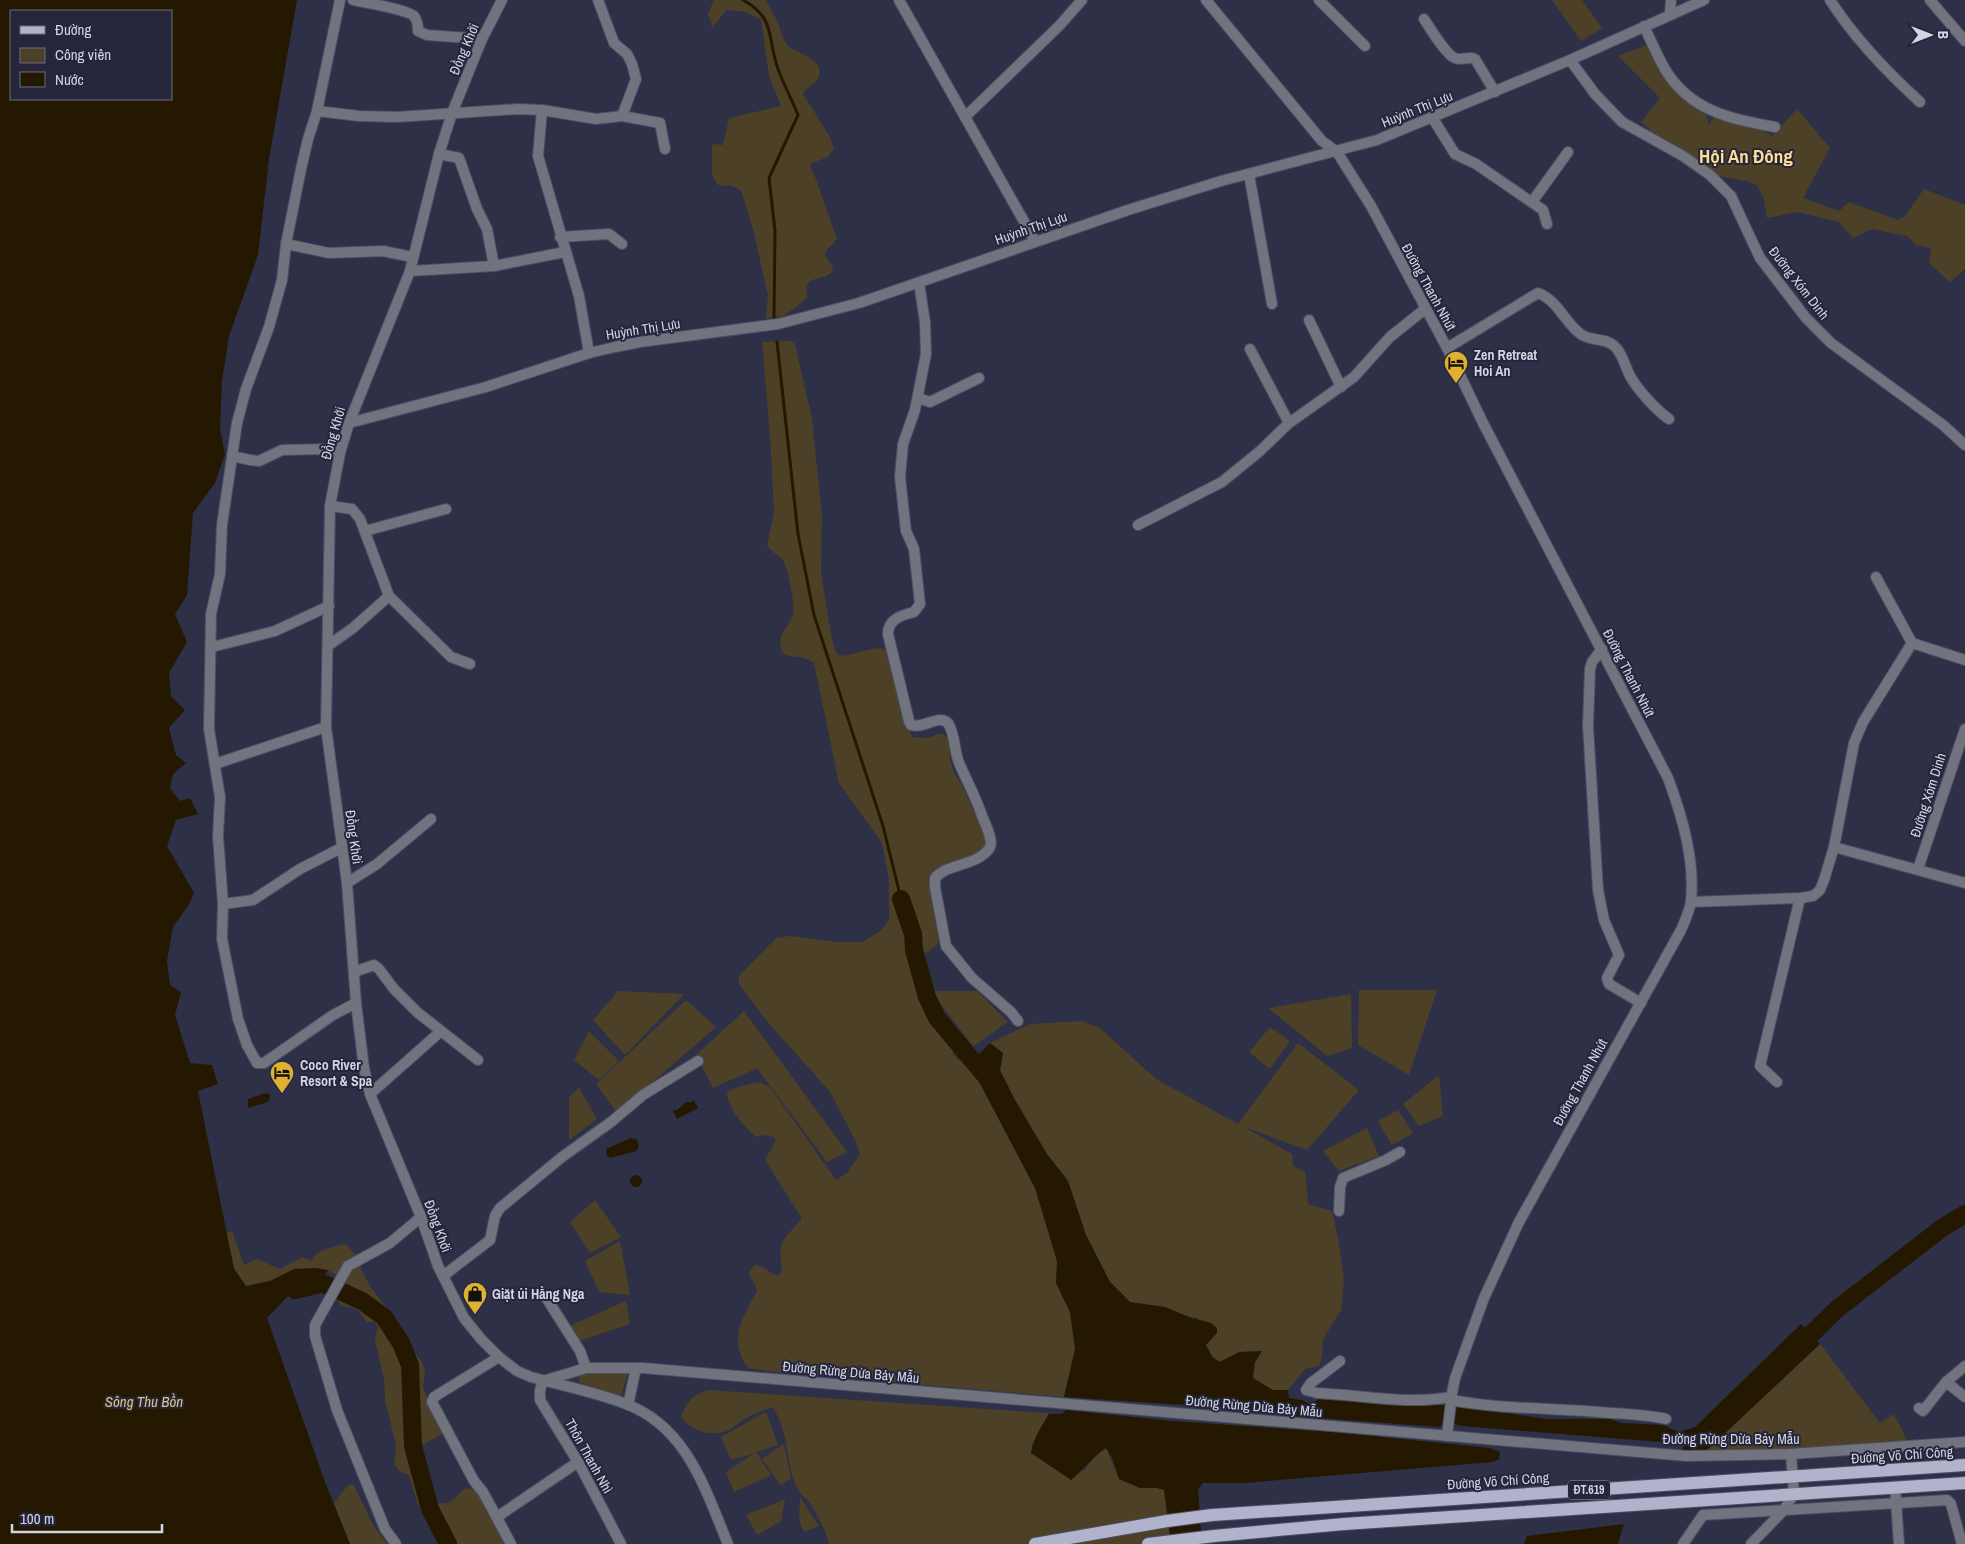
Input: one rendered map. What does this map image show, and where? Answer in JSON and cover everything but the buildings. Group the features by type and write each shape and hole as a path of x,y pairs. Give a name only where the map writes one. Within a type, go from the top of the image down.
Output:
{"main road":[{"name":"Đường Võ Chí Công","path":"1035,1544 1167,1520 1212,1515 1793,1478 1965,1465"},
{"name":"ĐT.619","path":"1148,1544 1214,1536 1502,1513 1965,1483"}],"street":[{"path":"340,0 286,244 282,280 269,327 239,412 221,532 220,574 211,614 212,647 209,729 220,797 218,836 223,904 222,939 235,1005 247,1045 257,1063 262,1064 333,1015 356,1003"},
{"path":"353,0 401,10 414,16 418,31 427,35 482,39"},
{"name":"Đồng Khởi","path":"502,0 482,39 452,113 439,154 410,271 349,423 340,453 330,506 329,645 326,727 346,883 356,1003 364,1068 370,1094 421,1217 443,1276 464,1318 481,1339 517,1371 628,1405 654,1419 670,1431 686,1452 700,1476 728,1544"},
{"path":"598,0 614,43 627,54 636,79 622,116"},
{"path":"899,0 1035,241"},
{"path":"965,117 1082,0"},
{"name":"Đường Thanh Nhứt","path":"1206,0 1322,141 1337,152 1371,206 1447,348 1483,423 1668,778 1679,808 1686,838 1691,902 1682,930 1519,1222 1484,1298 1455,1378 1447,1433"},
{"path":"1319,0 1365,46"},
{"path":"1670,15 1671,0"},
{"name":"Huỳnh Thị Lựu","path":"349,423 486,387 589,353 640,342 792,322 852,306 1128,210 1221,181 1377,140 1570,60 1704,0"},
{"path":"1830,0 1855,36 1880,65 1920,102"},
{"path":"1931,0 1965,41"},
{"path":"1424,19 1451,56 1459,59 1470,57 1475,59 1495,92"},
{"path":"1644,26 1666,70 1675,83 1689,96 1708,109 1726,117 1775,127"},
{"name":"Đường Xóm Dinh","path":"1570,60 1595,94 1622,122 1690,161 1710,175 1731,196 1760,258 1806,318 1831,343 1929,414 1965,445"},
{"path":"316,111 359,116 397,117 542,110 596,119 622,116 660,123 664,149"},
{"path":"542,110 538,156 579,296 589,353"},
{"path":"1432,117 1455,154 1476,164 1543,210 1546,224"},
{"path":"1532,202 1568,152"},
{"path":"439,154 460,158 477,209 487,229 494,266"},
{"path":"1250,174 1272,304"},
{"path":"560,236 609,234 622,244"},
{"path":"286,244 329,253 383,251 412,257"},
{"path":"410,271 494,266 565,252"},
{"path":"919,282 927,343 918,398 903,444 900,477 906,531 914,549 920,604 914,612 894,620 888,634 910,721 912,725 918,726 941,720 948,723 958,758 980,809 991,841 985,853 942,872 935,878 944,943 972,978 1011,1012 1018,1021"},
{"path":"1447,348 1538,293 1547,296 1582,335 1608,340 1617,349 1631,379 1660,413 1669,419"},
{"path":"1138,524 1222,482 1260,451 1289,423 1354,378 1390,337 1425,309"},
{"path":"1309,320 1341,387"},
{"path":"1250,349 1289,423"},
{"path":"918,398 930,402 979,378"},
{"path":"232,456 259,461 282,450 325,449 340,453"},
{"path":"330,506 352,509 360,519 389,596 451,657 470,664"},
{"path":"365,531 446,509"},
{"path":"1876,577 1912,642 1965,660"},
{"path":"329,645 353,628 389,596"},
{"path":"212,647 280,629 328,606"},
{"path":"1691,902 1800,898 1813,896 1820,890 1834,847 1854,743 1862,722 1912,642"},
{"path":"1602,650 1592,662 1590,669 1588,726 1600,902 1606,927 1619,955 1607,978 1609,984 1641,1003"},
{"path":"215,764 326,727"},
{"name":"Đường Xóm Dinh","path":"1918,869 1965,728"},
{"path":"346,883 377,864 431,819"},
{"path":"1834,847 1965,883"},
{"path":"223,904 253,900 300,869 341,848"},
{"path":"1777,1082 1760,1066 1800,898"},
{"path":"354,972 374,965 394,989 440,1032 478,1060"},
{"path":"370,1094 440,1032"},
{"path":"443,1276 490,1240 495,1216 500,1208 562,1157 611,1122 643,1094 698,1062"},
{"path":"1339,1211 1340,1187 1343,1178 1400,1152"},
{"path":"396,1544 385,1529 336,1410 314,1330 316,1320 348,1266 390,1244 421,1217"},
{"path":"548,1299 580,1350 586,1368"},
{"path":"500,1356 434,1397 432,1402 474,1482 484,1492 511,1544"},
{"path":"1340,1361 1306,1390 1317,1394 1451,1401 1500,1407 1644,1414 1666,1419"},
{"path":"1919,1408 1923,1411 1946,1382 1965,1366"},
{"name":"Đường Rừng Dừa Bảy Mẫu","path":"543,1380 586,1368 636,1368 1447,1433 1687,1456 1791,1454 1965,1442"},
{"path":"628,1405 636,1368"},
{"name":"Thôn Thanh Nhì","path":"543,1380 540,1400 578,1462 621,1544"},
{"path":"1946,1382 1965,1397"},
{"path":"1751,1544 1783,1510 1794,1494 1791,1454"},
{"path":"497,1517 578,1462"},
{"path":"1895,1488 1899,1544"},
{"path":"1683,1544 1703,1515 1947,1500 1950,1501 1962,1544"}],"green space":[{"path":"714,0 766,0 788,46 810,58 819,67 820,73 817,80 803,94 830,137 834,148 828,157 812,163 810,167 837,239 825,255 833,267 829,275 809,282 807,298 784,316 766,318 768,296 753,229 741,190 732,186 718,185 712,175 712,144 723,145 729,118 781,106 769,76 761,20 746,12 726,10 711,30 712,24 708,14"},
{"path":"1552,0 1582,0 1602,28 1581,41"},
{"path":"1653,43 1684,94 1705,110 1709,125 1715,116 1742,117 1772,136 1797,109 1830,148 1803,198 1839,211 1849,202 1898,220 1904,217 1924,189 1965,205 1965,269 1950,282 1929,263 1931,248 1916,245 1907,236 1872,229 1853,238 1839,222 1797,212 1767,218 1764,199 1757,185 1719,176 1672,146 1651,136 1650,129 1641,122 1660,98 1618,56"},
{"path":"790,341 795,344 812,419 822,516 821,573 832,640 837,654 843,656 877,648 888,650 912,737 925,738 941,734 951,742 950,760 954,773 962,785 989,845 987,855 936,878 943,938 931,950 912,960 929,1018 935,1029 952,1046 953,1055 974,1072 1035,1188 1057,1261 1056,1283 1070,1312 1075,1349 1064,1397 767,1371 748,1368 739,1348 739,1329 746,1310 757,1292 749,1272 755,1265 778,1276 782,1272 781,1247 786,1237 802,1219 765,1160 776,1140 774,1137 764,1135 756,1137 751,1133 733,1110 727,1092 758,1082 770,1087 836,1180 847,1173 860,1154 856,1142 830,1092 766,1020 739,984 739,976 776,938 789,936 838,942 862,942 881,931 889,919 889,881 882,843 839,783 814,663 782,653 782,635 793,613 793,601 789,577 784,563 767,546 774,513 762,342"},
{"path":"1359,990 1437,990 1409,1075 1358,1045"},
{"path":"618,991 684,994 625,1055 593,1020"},
{"path":"931,991 977,991 1008,1022 973,1046"},
{"path":"1351,994 1352,1048 1327,1056 1268,1008"},
{"path":"686,1000 716,1027 617,1113 596,1084"},
{"path":"744,1011 847,1152 827,1162 757,1068 713,1088 696,1055"},
{"path":"1082,1021 1100,1028 1156,1079 1238,1124 1298,1043 1359,1090 1307,1150 1242,1126 1292,1154 1293,1166 1305,1172 1308,1204 1332,1211 1339,1243 1344,1280 1341,1310 1323,1339 1322,1356 1319,1366 1305,1369 1288,1390 1273,1390 1253,1378 1255,1362 1262,1351 1239,1352 1220,1362 1208,1352 1198,1318 1189,1317 1165,1307 1130,1302 1110,1282 1086,1235 1068,1181 1047,1154 1015,1100 1000,1070 1003,1053 990,1043 1030,1024"},
{"path":"1270,1027 1290,1041 1270,1069 1249,1052"},
{"path":"589,1031 619,1061 599,1080 574,1060"},
{"path":"1439,1075 1443,1116 1419,1126 1403,1104"},
{"path":"579,1088 597,1119 569,1140 569,1097"},
{"path":"1398,1110 1413,1133 1392,1145 1378,1121"},
{"path":"1367,1128 1379,1156 1339,1171 1323,1151"},
{"path":"595,1200 621,1237 590,1253 570,1222"},
{"path":"232,1231 244,1265 257,1259 280,1269 302,1257 312,1261 322,1251 346,1244 357,1256 361,1269 371,1288 388,1309 401,1335 422,1362 425,1370 423,1388 444,1429 442,1434 415,1449 421,1471 436,1502 449,1502 466,1488 477,1490 507,1544 438,1544 417,1502 409,1475 400,1472 394,1464 396,1445 385,1400 384,1379 375,1340 378,1327 375,1322 367,1322 356,1308 341,1306 336,1299 344,1280 328,1270 294,1269 270,1281 246,1286 234,1268 226,1233"},
{"path":"620,1241 630,1295 599,1292 585,1261"},
{"path":"626,1301 630,1324 576,1342 569,1326"},
{"path":"1820,1344 1880,1423 1894,1414 1908,1442 1704,1453"},
{"path":"628,1373 621,1396 579,1382 580,1374"},
{"path":"708,1390 1046,1413 1049,1414 1032,1445 1032,1453 1084,1471 1096,1455 1106,1448 1119,1479 1140,1488 1165,1490 1171,1544 829,1544 815,1510 795,1484 784,1433 772,1407 749,1416 726,1431 707,1433 689,1426 681,1416 691,1399"},
{"path":"766,1412 778,1445 756,1452 771,1475 734,1492 726,1472 755,1453 731,1460 721,1437"},
{"path":"784,1444 791,1478 781,1485 762,1459"},
{"path":"349,1484 354,1485 374,1527 387,1544 350,1544 334,1503"},
{"path":"800,1497 819,1526 804,1532 799,1520"},
{"path":"785,1499 781,1521 757,1535 746,1515"}],"water":[{"name":"Sông Thu Bồn","path":"0,0 297,0 269,159 258,255 229,336 222,381 220,429 225,454 215,483 193,513 187,595 175,614 187,642 169,673 171,696 185,710 169,728 176,755 186,763 173,774 170,788 180,801 190,798 198,814 176,820 167,846 194,893 188,906 173,927 167,961 170,985 181,992 175,1015 190,1063 212,1065 218,1084 198,1091 234,1269 246,1286 270,1281 294,1269 316,1268 328,1270 312,1294 291,1293 267,1318 325,1482 350,1544 0,1544"},
{"path":"990,1043 1003,1053 1000,1070 1015,1100 1047,1154 1068,1181 1086,1235 1110,1282 1130,1302 1165,1307 1189,1317 1211,1323 1217,1328 1217,1333 1206,1345 1213,1358 1220,1362 1239,1352 1262,1351 1255,1362 1253,1378 1273,1390 1288,1390 1289,1398 1302,1400 1310,1404 1319,1399 1396,1405 1449,1405 1547,1419 1610,1419 1622,1423 1663,1425 1679,1432 1695,1427 1801,1324 1820,1344 1704,1453 1680,1453 1685,1444 1462,1426 1447,1422 1439,1427 1290,1416 1274,1411 1064,1397 1075,1349 1070,1312 1056,1283 1057,1261 1035,1188 974,1072 973,1060"},
{"path":"266,1093 271,1095 268,1102 248,1108 248,1099"},
{"path":"693,1099 698,1108 677,1119 673,1110 677,1110 686,1102 692,1102"},
{"path":"631,1138 637,1140 639,1146 637,1151 610,1158 607,1156 606,1149"},
{"path":"638,1175 641,1176 641,1186 634,1187 631,1186 630,1179 631,1176"},
{"path":"1066,1410 1172,1421 1333,1432 1490,1448 1500,1452 1499,1460 1492,1462 1245,1483 1203,1483 1198,1490 1202,1544 1171,1544 1164,1490 1140,1488 1119,1479 1112,1458 1106,1448 1096,1455 1071,1480 1031,1453 1035,1438 1049,1414 1062,1414"},
{"path":"1624,1524 1618,1544 1524,1544 1527,1536"}],"waterway":[{"path":"743,0 754,7 766,22 778,69 798,115 769,178 775,231 774,318"},
{"path":"777,342 798,534 814,615 883,826 901,899"},
{"path":"901,899 913,934 914,950 927,997 937,1018 988,1079"},
{"path":"1794,1351 1837,1309 1942,1228 1965,1214"},
{"path":"295,1290 321,1284 320,1282 362,1301 384,1317 401,1343 410,1365 413,1446 430,1509 448,1544"}],"place":[{"name":"Zen Retreat Hoi An","path":"1456,384"},
{"name":"Coco River Resort & Spa","path":"282,1094"},
{"name":"Giặt ủi Hằng Nga","path":"475,1315"}],"district":[{"name":"Hội An Đông","path":"1746,156"}]}
